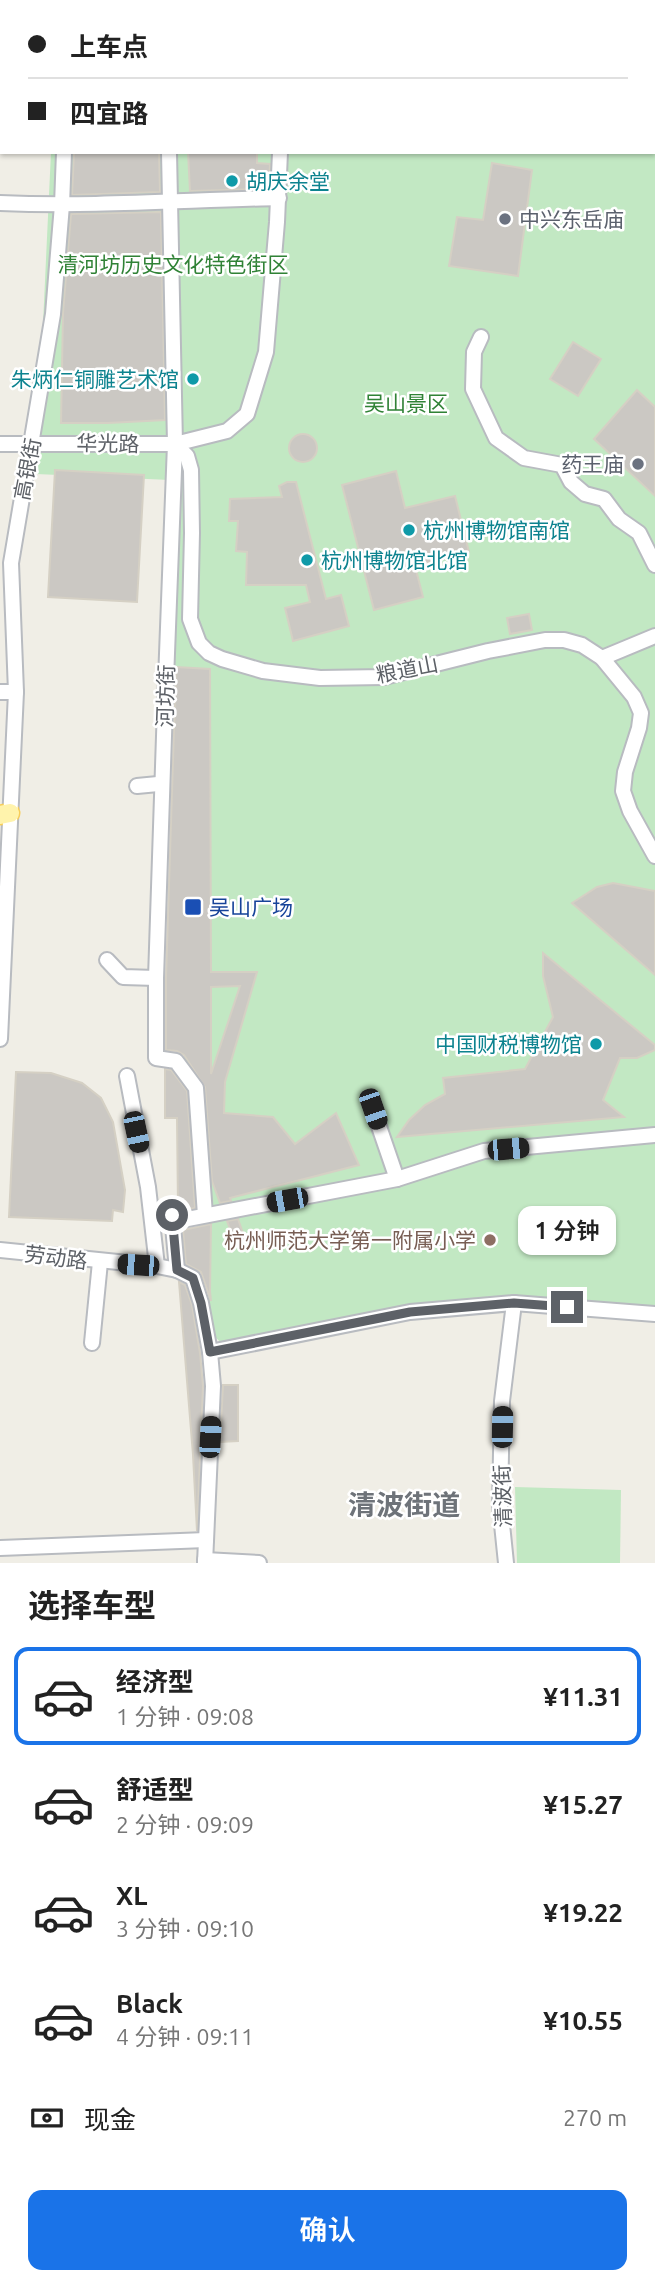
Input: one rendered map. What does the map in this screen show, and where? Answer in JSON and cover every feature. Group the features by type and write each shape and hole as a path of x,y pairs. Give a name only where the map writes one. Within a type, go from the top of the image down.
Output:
{"street":[{"name":"高银街","path":"0,1039 3,813 16,692 11,563 53,314 64,154"},
{"name":"河坊街","path":"169,154 175,444 156,978 156,1058 176,1061 196,1088 205,1215"},
{"name":"华光路","path":"0,444 175,444 227,431 247,414 266,352 281,154"},
{"path":"0,203 62,205 279,198"},
{"path":"481,337 474,352 472,389 496,438 524,458 562,465 571,482 585,494 604,499 620,519 639,533 655,565"},
{"name":"粮道山","path":"175,444 187,456 191,470 190,619 199,643 209,653 263,671 320,678 384,677 545,640 564,640 582,645 602,659 635,697 641,713 625,772 623,791 630,811 655,856"},
{"path":"602,659 655,636"},
{"path":"0,692 16,692"},
{"path":"137,786 158,784"},
{"path":"107,960 123,977 156,978"},
{"path":"127,1076 148,1187 158,1266"},
{"path":"373,1109 397,1179"},
{"path":"177,1270 172,1218 205,1215 397,1179 484,1151 655,1135"},
{"name":"劳动路","path":"0,1250 177,1270 193,1278 201,1303 210,1352"},
{"path":"92,1343 100,1262"},
{"path":"259,1563 205,1561 213,1386 210,1352 410,1312 514,1303 655,1314"},
{"name":"清波街","path":"506,1563 500,1505 502,1401 514,1303"},
{"path":"0,1548 206,1540"}],"green space":[{"name":"吴山景区","path":"51,154 655,154 655,1316 457,1303 229,1350 214,1336 186,1135 170,480 36,474"},
{"path":"515,1487 621,1490 620,1563 517,1563"}],"building":[{"path":"74,154 159,154 160,192 72,195"},
{"name":"胡庆余堂","path":"188,154 257,154 257,163 270,164 269,189 190,191"},
{"name":"中兴东岳庙","path":"492,163 532,170 518,276 449,266 457,217 483,220"},
{"path":"161,212 165,420 61,423 63,313 71,214"},
{"path":"573,342 601,359 578,396 550,379"},
{"name":"药王庙","path":"637,390 655,407 655,496 594,439"},
{"path":"303,434 313,438 317,448 313,458 303,462 293,458 289,448 293,438"},
{"path":"55,470 144,475 137,602 48,597"},
{"name":"杭州博物馆南馆","path":"396,471 405,508 455,496 469,552 415,566 423,597 374,610 342,485"},
{"name":"杭州博物馆北馆","path":"296,482 326,599 341,595 349,626 293,641 285,608 310,602 306,585 246,585 247,552 236,551 238,521 229,521 230,499 282,497 279,486"},
{"path":"529,614 532,630 510,634 507,618"},
{"path":"176,667 210,669 211,972 257,972 225,1082 224,1113 273,1117 295,1144 336,1113 359,1165 230,1198 231,1201 220,1203 212,1181 205,1087 184,1055 166,1050","holes":["240,986 211,1074 211,987"]},
{"path":"613,883 655,891 655,975 572,903 597,887"},
{"name":"中国财税博物馆","path":"543,953 655,1045 655,1050 637,1058 620,1058 603,1100 624,1117 397,1137 409,1120 425,1105 445,1094 443,1078 525,1069 553,1017 543,976"},
{"path":"165,1069 171,1070 187,1091 195,1208 180,1211 177,1118 165,1118"},
{"path":"16,1072 51,1073 82,1083 101,1098 113,1122 125,1190 123,1212 113,1210 112,1221 9,1217"},
{"path":"238,1219 245,1239 235,1242 227,1221"},
{"path":"211,1224 211,1301 201,1272 186,1264 183,1230"},
{"path":"179,1282 185,1285 192,1305 203,1386 197,1531 193,1455"},
{"path":"223,1385 238,1385 238,1441 220,1442"}],"place":[{"name":"胡庆余堂","path":"232,181"},
{"name":"中兴东岳庙","path":"505,219"},
{"name":"朱炳仁铜雕艺术馆","path":"193,379"},
{"name":"药王庙","path":"638,464"},
{"name":"杭州博物馆南馆","path":"409,530"},
{"name":"杭州博物馆北馆","path":"307,560"},
{"name":"吴山广场","path":"193,907"},
{"name":"中国财税博物馆","path":"596,1044"},
{"name":"杭州师范大学第一附属小学","path":"490,1240"}],"district":[{"name":"清波街道","path":"404,1504"}],"route":[{"path":"172,1215 177,1270 193,1278 201,1303 210,1352 410,1312 514,1303 567,1307"}],"park label":[{"name":"清河坊历史文化特色街区","path":"173,264"}]}
